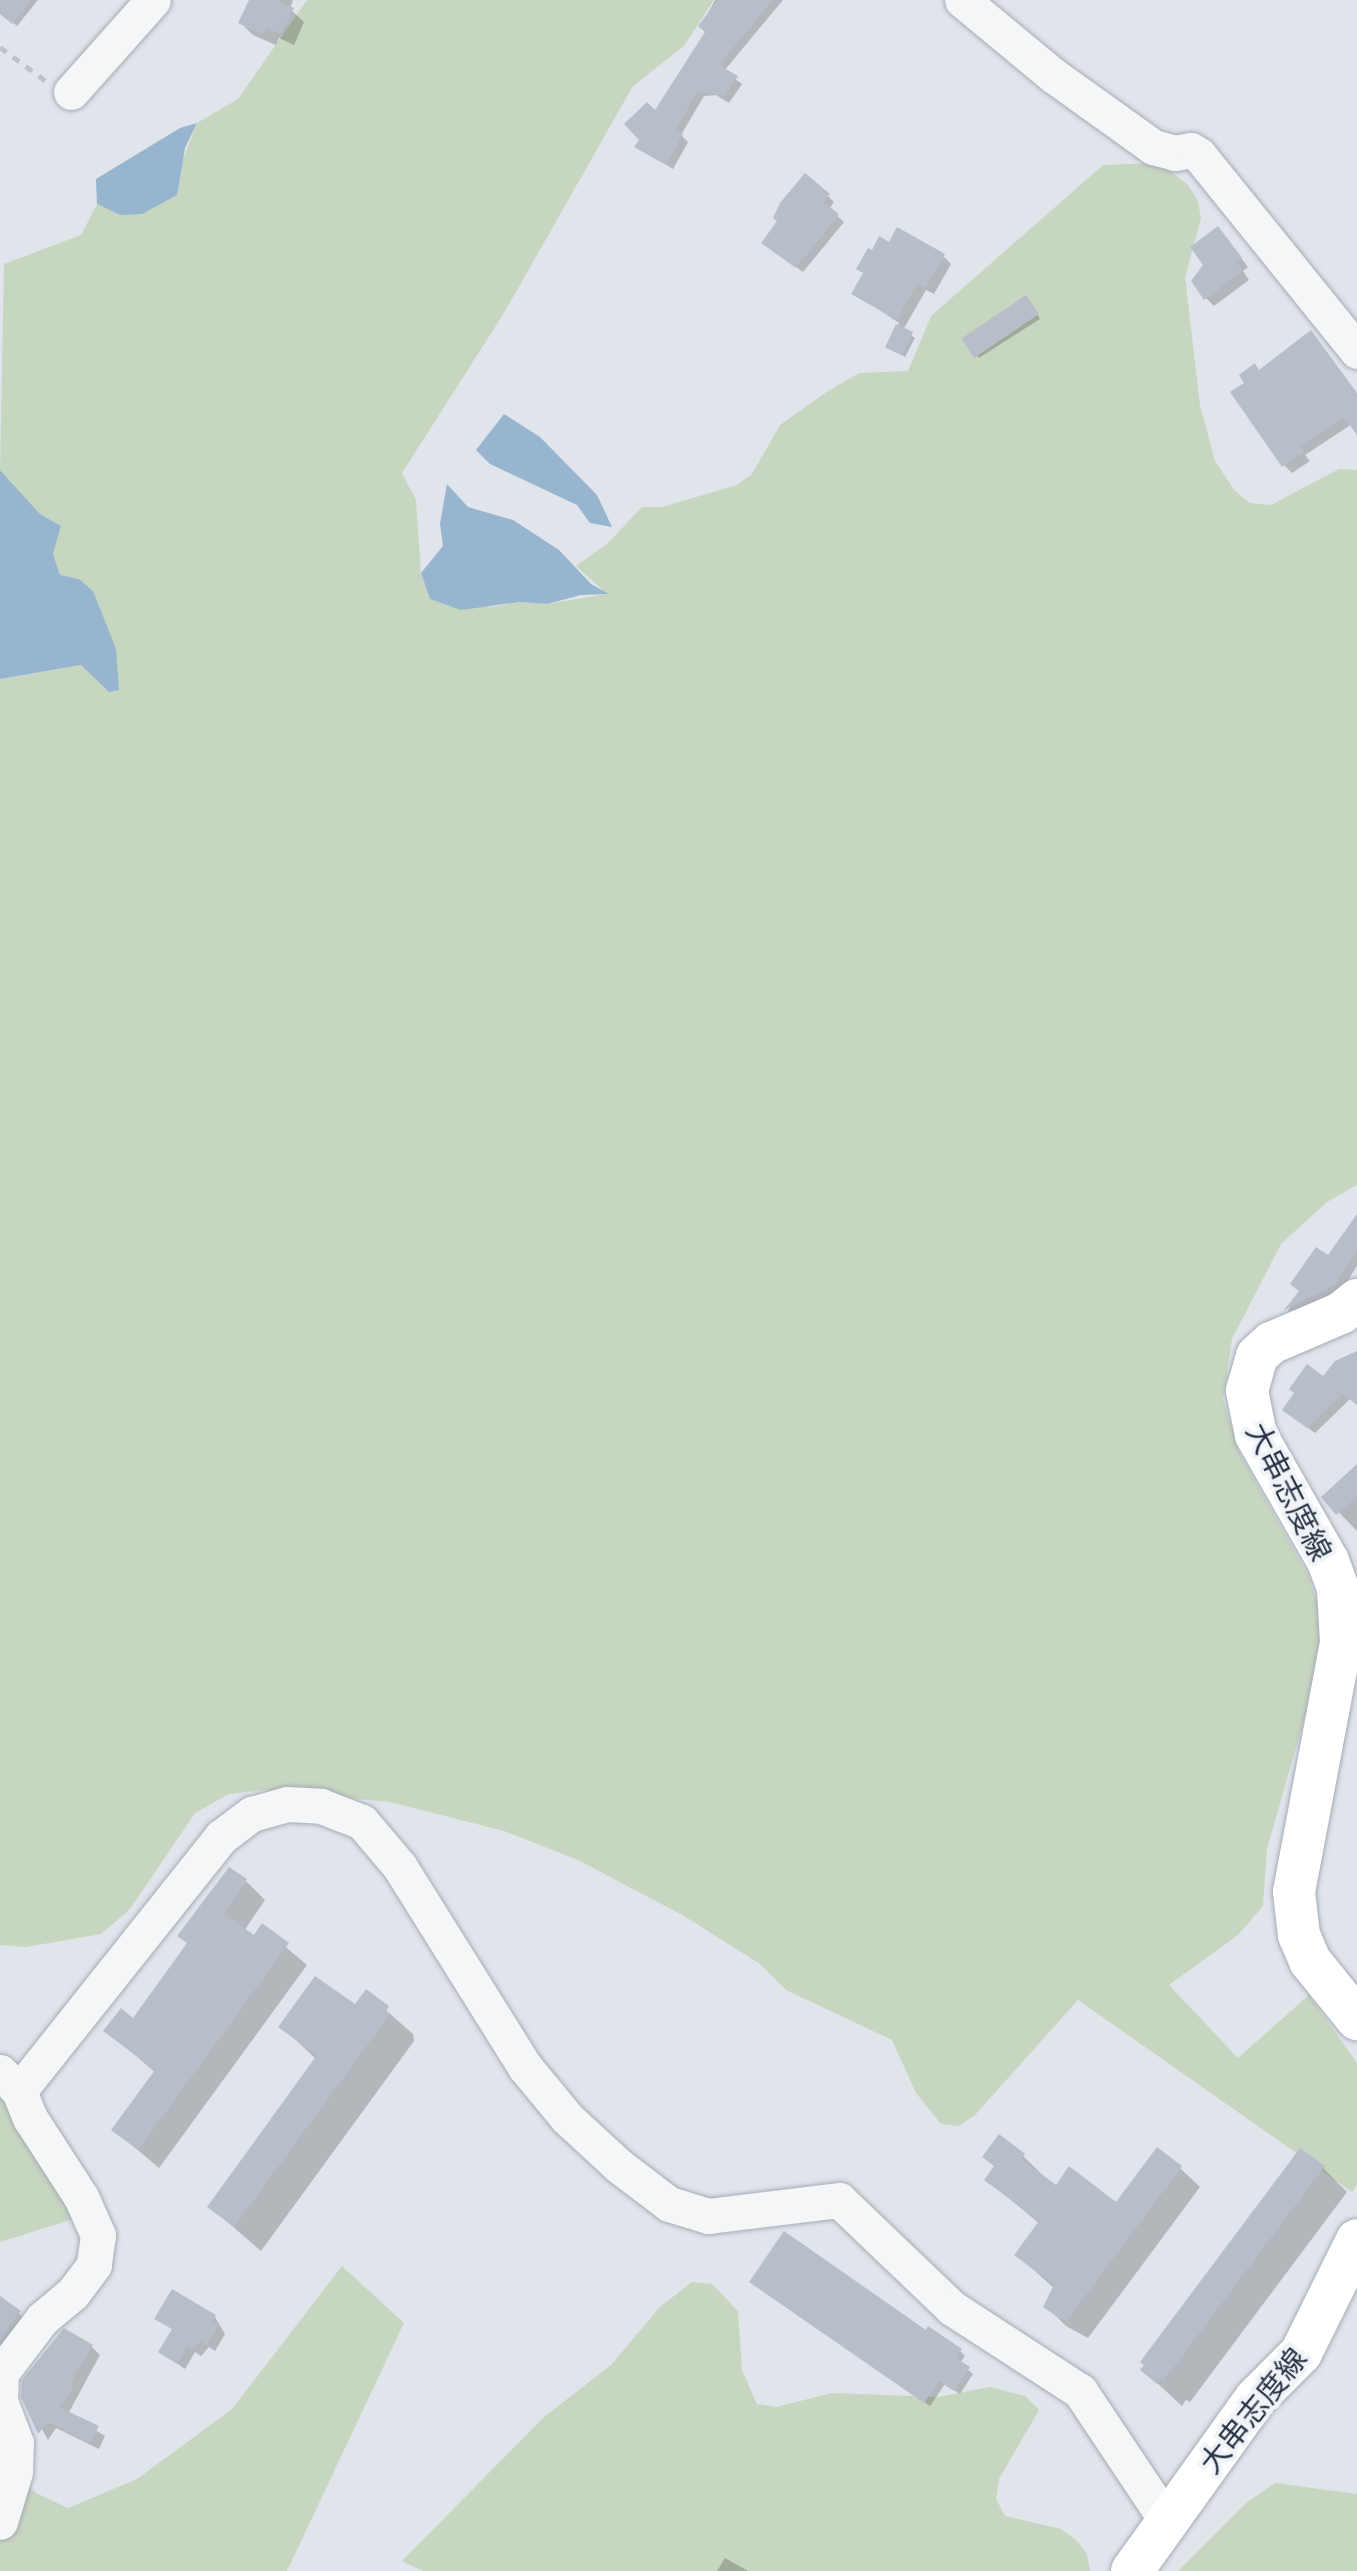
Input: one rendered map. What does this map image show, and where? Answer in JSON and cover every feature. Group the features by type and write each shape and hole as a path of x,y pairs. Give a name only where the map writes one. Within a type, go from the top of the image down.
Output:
{"main road":[{"name":"大串志度線","path":"1357,1300 1341,1312 1271,1342 1258,1356 1247,1391 1256,1436 1328,1561 1338,1589 1341,1643 1294,1892 1299,1935 1310,1961 1357,2018"},
{"name":"大串志度線","path":"1132,2571 1255,2399 1301,2353 1357,2240"}],"street":[{"path":"72,92 153,0"},
{"path":"962,0 1054,76 1153,147 1175,153 1190,150 1199,155 1357,351"},
{"path":"0,2522 15,2472 16,2444 0,2401 1,2373 42,2319 74,2293 94,2265 98,2236 81,2196 10,2081 221,1838 252,1814 287,1804 321,1806 362,1822 400,1868 525,2067 566,2118 619,2166 668,2204 708,2216 839,2200 952,2308 1080,2391 1166,2520"}],"path":[{"path":"0,46 59,90 72,92"}],"green space":[{"path":"307,0 714,0 684,46 633,86 504,313 402,473 416,500 421,573 430,599 491,607 520,602 547,604 607,594 576,566 608,543 642,507 662,507 737,485 752,474 780,425 828,391 859,373 908,371 931,316 1103,165 1159,163 1188,185 1198,201 1201,219 1185,277 1200,405 1215,461 1235,491 1250,503 1271,505 1339,469 1357,470 1357,1185 1327,1202 1281,1244 1232,1339 1223,1399 1240,1454 1308,1575 1320,1611 1324,1650 1267,1849 1263,1906 1238,1935 1169,1985 1238,2058 1309,1995 1357,2063 1357,2185 1352,2192 1078,2000 975,2115 959,2126 941,2124 916,2093 892,2040 786,1990 760,1964 684,1916 578,1860 504,1831 390,1802 266,1790 229,1794 195,1813 130,1909 101,1934 26,1947 0,1945 0,679 82,665 108,691 119,689 93,591 79,579 60,576 53,554 61,526 40,514 0,470 4,264 81,235 97,204 120,215 181,164 197,123 238,99"},
{"path":"0,2068 96,2212 0,2242"},
{"path":"342,2266 404,2323 287,2571 0,2571 0,2462 36,2493 68,2508 137,2479 232,2409"},
{"path":"692,2282 712,2284 738,2311 742,2370 757,2404 776,2407 832,2393 938,2397 990,2387 1025,2396 1039,2410 999,2479 996,2499 1005,2516 1061,2529 1076,2540 1087,2554 1090,2571 423,2571 402,2561 544,2417 611,2365 660,2307"},
{"path":"1275,2483 1357,2494 1357,2571 1178,2571 1246,2503"}],"water":[{"path":"197,123 185,148 177,195 142,214 120,215 97,204 96,179 180,128"},
{"path":"504,414 540,437 597,495 612,527 590,523 577,505 490,464 476,450"},
{"path":"0,470 40,514 61,526 53,554 60,575 79,579 93,591 116,649 119,690 109,692 81,665 0,679"},
{"path":"447,484 468,507 513,520 559,550 591,584 609,594 581,595 547,604 520,602 461,610 430,599 421,573 443,546 440,524"}],"building":[{"path":"0,0 31,0 12,24 0,14"},
{"path":"249,0 277,0 294,8 281,34 267,28 263,35 238,23"},
{"path":"718,0 773,0 719,65 738,76 725,96 698,91 676,129 683,134 666,165 634,147 639,140 624,124 647,102 655,110 705,32 698,26"},
{"path":"805,173 830,194 823,202 839,214 796,268 761,243 777,221 773,218 780,203"},
{"path":"1218,226 1242,258 1236,262 1243,271 1204,300 1191,281 1203,265 1190,247"},
{"path":"897,227 945,254 925,288 917,283 897,320 851,294 863,273 856,269 868,248 872,250 879,236 889,242"},
{"path":"1026,295 1039,314 974,358 961,339"},
{"path":"896,324 913,332 902,356 885,348"},
{"path":"1311,330 1357,393 1357,435 1344,417 1300,446 1304,452 1282,467 1230,392 1244,383 1239,375 1255,363 1259,370"},
{"path":"1357,1214 1357,1251 1335,1285 1284,1310 1299,1291 1290,1284 1316,1247 1328,1255"},
{"path":"1357,1351 1357,1405 1343,1394 1307,1428 1282,1410 1294,1393 1289,1389 1307,1364 1323,1376 1335,1361"},
{"path":"1357,1464 1357,1497 1336,1515 1321,1497"},
{"path":"229,1867 247,1879 224,1914 254,1935 262,1923 289,1943 138,2150 111,2130 155,2070 103,2031 121,2008 133,2018 187,1943 177,1936"},
{"path":"315,1976 355,2004 366,1989 389,2006 386,2011 390,2014 234,2227 207,2207 317,2055 278,2027"},
{"path":"999,2134 1025,2154 1021,2159 1056,2185 1069,2166 1116,2202 1157,2147 1182,2166 1068,2319 1062,2320 1043,2307 1054,2285 1014,2255 1039,2221 984,2180 994,2166 982,2157"},
{"path":"1300,2148 1325,2166 1164,2380 1161,2378 1157,2384 1140,2370 1144,2365 1140,2362"},
{"path":"784,2231 926,2330 928,2326 962,2349 956,2358 970,2367 954,2391 939,2381 924,2403 749,2282"},
{"path":"172,2289 216,2315 213,2321 219,2325 207,2345 200,2341 193,2350 187,2347 177,2364 158,2352 172,2329 154,2319"},
{"path":"0,2296 21,2311 0,2339"},
{"path":"64,2328 93,2345 70,2384 74,2387 59,2407 99,2426 90,2443 48,2422 38,2434 21,2397 22,2380"}]}
